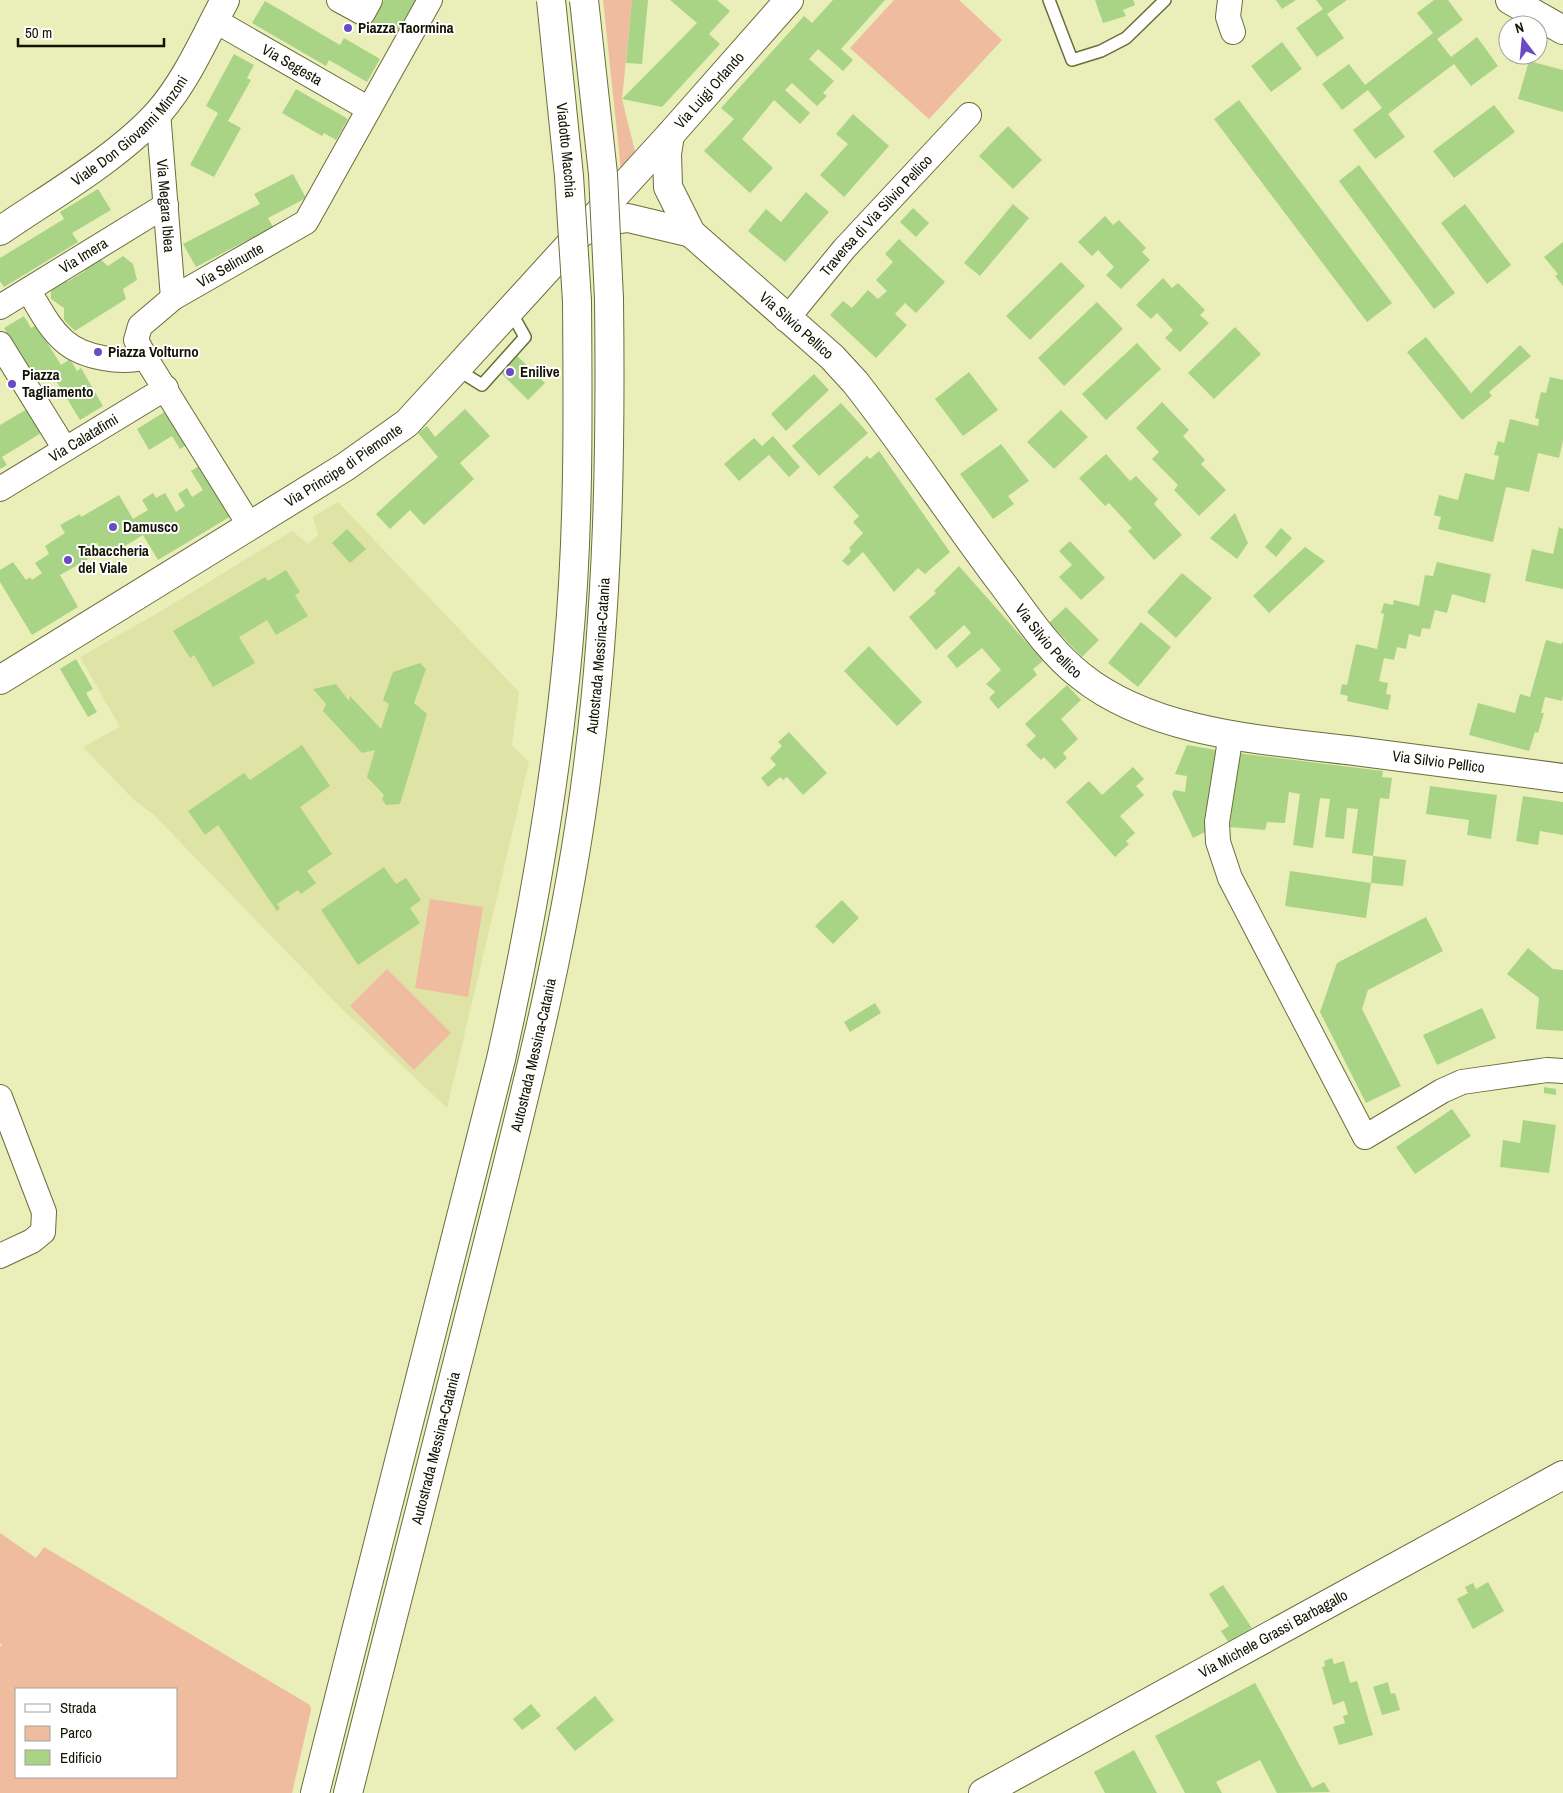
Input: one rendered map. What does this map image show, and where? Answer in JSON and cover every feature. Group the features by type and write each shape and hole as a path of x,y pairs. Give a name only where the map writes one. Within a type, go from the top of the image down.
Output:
{"main road":[{"name":"Viadotto Macchia","path":"551,0 569,176 577,301"},
{"name":"Autostrada Messina-Catania","path":"348,1793 533,1067 572,868 589,759 607,559 610,459 609,299 602,164 584,0"},
{"name":"Via Luigi Orlando","path":"630,180 790,0"},
{"path":"1510,0 1563,30"},
{"name":"Viale Don Giovanni Minzoni","path":"0,231 128,141 158,112 173,93 220,10"},
{"path":"670,135 667,154 668,187 687,225"},
{"path":"630,180 632,191 654,223"},
{"name":"Via Silvio Pellico","path":"630,180 640,180 648,184 687,225 786,320 832,358 855,382 1021,610 1056,652 1079,675 1107,695 1130,707 1163,719 1251,738 1563,778"},
{"name":"Via Principe di Piemonte","path":"0,680 250,526 394,434 422,410 630,180"},
{"path":"583,231 614,220 628,218 654,223 687,225"},
{"name":"Autostrada Messina-Catania","path":"316,1793 501,1059 527,940 543,852 558,743 568,648 574,556 577,450 577,301"},
{"name":"Via Michele Grassi Barbagallo","path":"983,1793 1563,1475"}],"street":[{"path":"339,0 363,13 370,0"},
{"name":"Via Selinunte","path":"250,526 145,357 136,340 140,326 173,298 306,222 430,0"},
{"path":"1230,0 1228,17 1233,32"},
{"name":"Via Segesta","path":"220,10 369,109"},
{"name":"Via Megara Iblea","path":"158,112 173,298"},
{"name":"Traversa di Via Silvio Pellico","path":"786,320 844,249 969,115"},
{"name":"Via Imera","path":"0,307 166,205"},
{"path":"28,290 49,324 64,342 80,350 121,360 145,357"},
{"path":"0,344 6,368 65,449"},
{"name":"Via Calatafimi","path":"0,489 166,388"},
{"path":"1230,734 1217,822 1218,842 1230,878 1365,1137 1442,1091 1462,1082 1547,1070 1563,1071"},
{"path":"0,1097 44,1212 44,1232 32,1242 0,1256"}],"lane":[{"path":"1049,0 1052,2 1072,60 1101,51 1126,38 1165,0"}],"shaded area":[{"path":"338,502 519,692 512,745 529,762 447,1108 341,1008 153,814 134,800 83,747 120,727 80,657 163,610 292,531 308,544 318,535 313,517"}],"green space":[{"path":"603,0 632,0 622,99 635,151 621,170"},
{"path":"894,0 959,0 1002,40 929,119 850,48"},
{"path":"430,899 483,907 468,997 415,988"},
{"path":"387,969 451,1033 414,1070 350,1006"},
{"path":"0,1533 36,1558 44,1547 310,1705 311,1710 292,1793 0,1793 0,1647 2,1645 0,1643"}],"building":[{"path":"384,0 416,0 395,35 371,22"},
{"path":"632,0 648,0 642,64 626,63"},
{"path":"670,0 717,0 730,11 709,34 720,44 662,107 622,99 697,23"},
{"path":"833,0 885,0 841,49 853,60 843,71 818,49 809,59 834,81 823,93 827,96 817,106 792,83 785,90 810,113 800,124 774,100 742,139 773,168 750,193 704,151 734,119 721,108 804,16 812,23"},
{"path":"1095,0 1133,0 1135,5 1123,10 1126,16 1103,23"},
{"path":"1276,0 1296,0 1282,9"},
{"path":"1316,0 1347,0 1327,14 1344,38 1317,57 1296,28 1323,9"},
{"path":"1434,0 1448,0 1463,20 1437,39 1451,57 1477,37 1498,66 1471,86 1454,64 1388,114 1405,137 1375,159 1353,130 1382,108 1368,90 1342,110 1322,84 1349,64 1365,85 1433,33 1417,13"},
{"path":"265,1 340,45 344,38 380,59 367,82 329,60 326,66 252,23"},
{"path":"1282,42 1302,69 1271,92 1251,66"},
{"path":"234,54 254,65 247,78 251,80 228,121 241,128 214,177 190,165 218,113 206,106"},
{"path":"1528,65 1544,65 1563,70 1563,112 1518,99"},
{"path":"296,89 348,119 336,140 324,133 322,136 282,113"},
{"path":"1239,100 1392,303 1367,322 1214,119"},
{"path":"1494,105 1515,132 1454,178 1433,151"},
{"path":"853,114 889,146 844,197 820,175 848,144 836,134"},
{"path":"1008,126 1042,160 1013,189 979,156"},
{"path":"1359,165 1455,293 1434,309 1339,181"},
{"path":"293,174 306,198 268,218 273,227 196,267 183,244 260,204 254,194"},
{"path":"98,189 111,210 72,233 78,242 4,287 0,281 0,258 64,219 60,212"},
{"path":"806,192 829,212 785,262 748,231 766,209 781,222"},
{"path":"1013,204 1029,218 980,276 964,263"},
{"path":"1465,204 1511,265 1487,284 1441,223"},
{"path":"913,208 929,223 916,237 900,222"},
{"path":"1105,216 1113,225 1119,220 1146,248 1142,252 1150,260 1121,289 1106,275 1114,267 1098,250 1092,256 1078,242"},
{"path":"899,239 945,282 916,313 905,303 895,314 907,325 876,358 830,315 843,301 852,308 868,290 878,299 887,291 876,280 893,262 885,254"},
{"path":"1563,242 1563,286 1555,276 1558,274 1544,257"},
{"path":"123,256 133,264 137,280 123,289 126,299 75,331 64,320 64,308 51,299 51,287 64,279 67,282 85,271 86,265 98,257 108,266"},
{"path":"1061,262 1085,286 1030,340 1006,316"},
{"path":"1163,278 1172,288 1178,283 1205,310 1200,315 1209,323 1180,352 1165,338 1173,330 1157,313 1151,319 1136,305"},
{"path":"1097,302 1123,329 1064,386 1038,358"},
{"path":"24,316 31,328 36,325 61,365 70,359 77,371 81,368 103,406 80,420 49,369 35,378 4,328"},
{"path":"1235,327 1261,354 1214,399 1188,373"},
{"path":"1426,337 1471,393 1520,345 1531,356 1489,392 1492,396 1462,420 1407,352"},
{"path":"1137,343 1161,369 1106,420 1082,394"},
{"path":"513,352 545,383 528,400 497,369"},
{"path":"969,372 998,410 963,436 935,399"},
{"path":"814,374 829,390 786,431 771,414"},
{"path":"1550,377 1563,380 1563,440 1559,458 1538,453 1529,492 1506,487 1493,542 1438,529 1441,517 1434,515 1439,495 1458,500 1465,473 1494,480 1499,456 1494,455 1498,441 1504,443 1510,419 1538,426 1539,419 1535,418 1541,392 1546,393"},
{"path":"1162,402 1189,430 1183,436 1205,460 1201,464 1226,490 1199,516 1174,490 1178,485 1152,459 1159,452 1136,428"},
{"path":"841,403 868,433 819,476 792,446"},
{"path":"27,409 41,433 2,457 7,465 0,469 0,425"},
{"path":"465,409 490,436 460,463 474,479 424,525 410,510 390,529 376,514 438,457 418,433 427,426 435,437"},
{"path":"1061,410 1088,437 1054,469 1027,442"},
{"path":"166,411 190,443 180,449 172,436 149,450 137,429"},
{"path":"773,436 800,467 789,477 769,455 739,481 724,464 754,438 762,446"},
{"path":"1001,444 1029,481 1008,496 1014,504 993,519 960,474"},
{"path":"879,451 950,552 925,574 918,568 894,592 863,552 848,566 842,561 851,551 849,548 863,533 853,522 859,516 833,487 867,456 870,459"},
{"path":"1106,454 1130,481 1136,476 1158,499 1154,504 1182,535 1154,560 1128,531 1132,528 1109,503 1105,506 1079,478"},
{"path":"204,463 236,513 158,560 143,535 105,558 97,543 85,549 90,558 60,575 78,607 32,635 0,582 0,570 13,562 26,580 30,577 32,580 42,573 35,563 49,554 45,546 65,533 60,525 80,514 81,517 119,495 133,519 148,510 142,500 153,493 156,498 165,493 176,512 185,506 178,494 187,488 192,497 203,490 191,471"},
{"path":"1235,513 1248,543 1237,559 1210,538"},
{"path":"1559,527 1563,529 1563,589 1525,581 1532,549 1553,554"},
{"path":"1281,528 1292,538 1276,557 1265,547"},
{"path":"347,529 366,549 350,563 332,543"},
{"path":"1070,541 1105,578 1081,600 1059,577 1072,565 1059,551"},
{"path":"1305,547 1325,561 1269,613 1253,596"},
{"path":"1437,562 1491,574 1485,603 1452,594 1447,613 1435,610 1430,629 1422,628 1420,637 1409,634 1406,649 1397,647 1394,660 1384,658 1379,681 1388,683 1386,694 1391,695 1388,710 1347,701 1348,696 1340,694 1342,684 1347,685 1356,644 1377,649 1384,614 1381,613 1384,603 1393,605 1394,600 1419,606 1425,575 1433,576"},
{"path":"959,566 1043,661 1033,669 1037,675 998,709 989,698 995,692 986,684 1001,670 982,648 957,668 947,656 971,633 964,625 936,650 909,617 936,593 934,591"},
{"path":"286,570 300,592 295,595 308,616 276,635 267,620 239,637 255,663 213,687 194,655 190,658 173,631 265,577 268,581"},
{"path":"1182,573 1212,598 1176,638 1147,612"},
{"path":"1066,607 1099,640 1082,657 1049,623"},
{"path":"1141,622 1171,647 1138,687 1108,663"},
{"path":"1546,640 1561,644 1563,642 1563,696 1562,701 1545,697 1541,713 1544,713 1538,733 1535,732 1529,751 1469,735 1478,703 1515,713 1520,694 1530,697"},
{"path":"869,646 922,702 897,726 844,671"},
{"path":"76,659 93,689 86,693 97,712 88,717 60,669"},
{"path":"420,663 426,669 414,703 427,714 400,804 386,805 382,799 384,795 367,777 375,750 362,753 323,711 326,704 313,689 336,684 349,701 350,696 381,729 389,704 383,700 393,672"},
{"path":"1067,685 1081,700 1061,719 1078,739 1063,753 1067,758 1055,769 1044,757 1041,760 1026,745 1036,736 1025,724"},
{"path":"789,732 827,773 803,795 787,777 783,780 780,777 768,787 761,778 776,765 770,758 782,746 778,742"},
{"path":"302,745 330,786 300,807 332,854 307,871 316,883 301,894 298,890 277,904 280,908 277,911 218,825 205,835 188,811 244,773 250,780"},
{"path":"1187,745 1216,750 1205,832 1193,838 1172,794 1174,790 1185,792 1187,776 1175,774"},
{"path":"1237,753 1383,771 1382,777 1392,778 1389,799 1380,798 1373,856 1352,853 1358,809 1347,808 1344,839 1325,837 1330,799 1320,798 1313,848 1293,845 1300,794 1289,792 1285,823 1267,822 1265,830 1230,827"},
{"path":"1133,767 1144,779 1136,786 1144,795 1120,816 1135,833 1126,841 1129,844 1115,857 1066,802 1089,781 1102,795"},
{"path":"1430,786 1497,795 1491,839 1467,835 1469,820 1426,814"},
{"path":"1523,796 1563,802 1563,835 1540,831 1538,845 1516,841"},
{"path":"1373,856 1406,860 1403,886 1371,883"},
{"path":"384,867 396,884 406,878 421,900 410,908 420,923 358,965 321,910"},
{"path":"1290,871 1371,883 1366,918 1285,906"},
{"path":"842,900 859,918 833,944 815,926"},
{"path":"1426,917 1443,951 1368,990 1362,1009 1401,1086 1366,1103 1320,1012 1337,963"},
{"path":"1528,948 1553,969 1563,970 1563,1031 1536,1029 1539,998 1507,974"},
{"path":"875,1003 881,1013 850,1032 844,1022"},
{"path":"1482,1008 1496,1038 1437,1065 1423,1035"},
{"path":"1544,1087 1556,1089 1556,1095 1544,1093"},
{"path":"1452,1109 1471,1136 1415,1174 1396,1147"},
{"path":"1523,1120 1556,1125 1549,1173 1500,1167 1503,1140 1520,1143"},
{"path":"1488,1582 1504,1611 1473,1629 1457,1599 1468,1593 1465,1587 1473,1583 1476,1589"},
{"path":"1223,1585 1252,1628 1229,1643 1221,1631 1229,1626 1209,1594"},
{"path":"1332,1658 1334,1664 1344,1661 1350,1683 1357,1681 1373,1735 1339,1745 1333,1727 1345,1723 1343,1716 1348,1714 1344,1701 1333,1705 1322,1667 1325,1666 1324,1661"},
{"path":"1388,1682 1391,1694 1395,1693 1400,1710 1382,1715 1373,1687"},
{"path":"1255,1683 1312,1788 1324,1782 1330,1792 1277,1793 1260,1760 1216,1782 1222,1793 1185,1793 1155,1736"},
{"path":"595,1696 614,1720 575,1751 556,1728"},
{"path":"531,1704 541,1716 522,1730 513,1719"},
{"path":"1134,1750 1157,1793 1105,1793 1094,1772"}],"place":[{"name":"Piazza Taormina","path":"348,28"},
{"name":"Piazza Volturno","path":"98,352"},
{"name":"Enilive","path":"510,372"},
{"name":"Piazza Tagliamento","path":"12,384"},
{"name":"Damusco","path":"113,527"},
{"name":"Tabaccheria del Viale","path":"68,560"}]}
